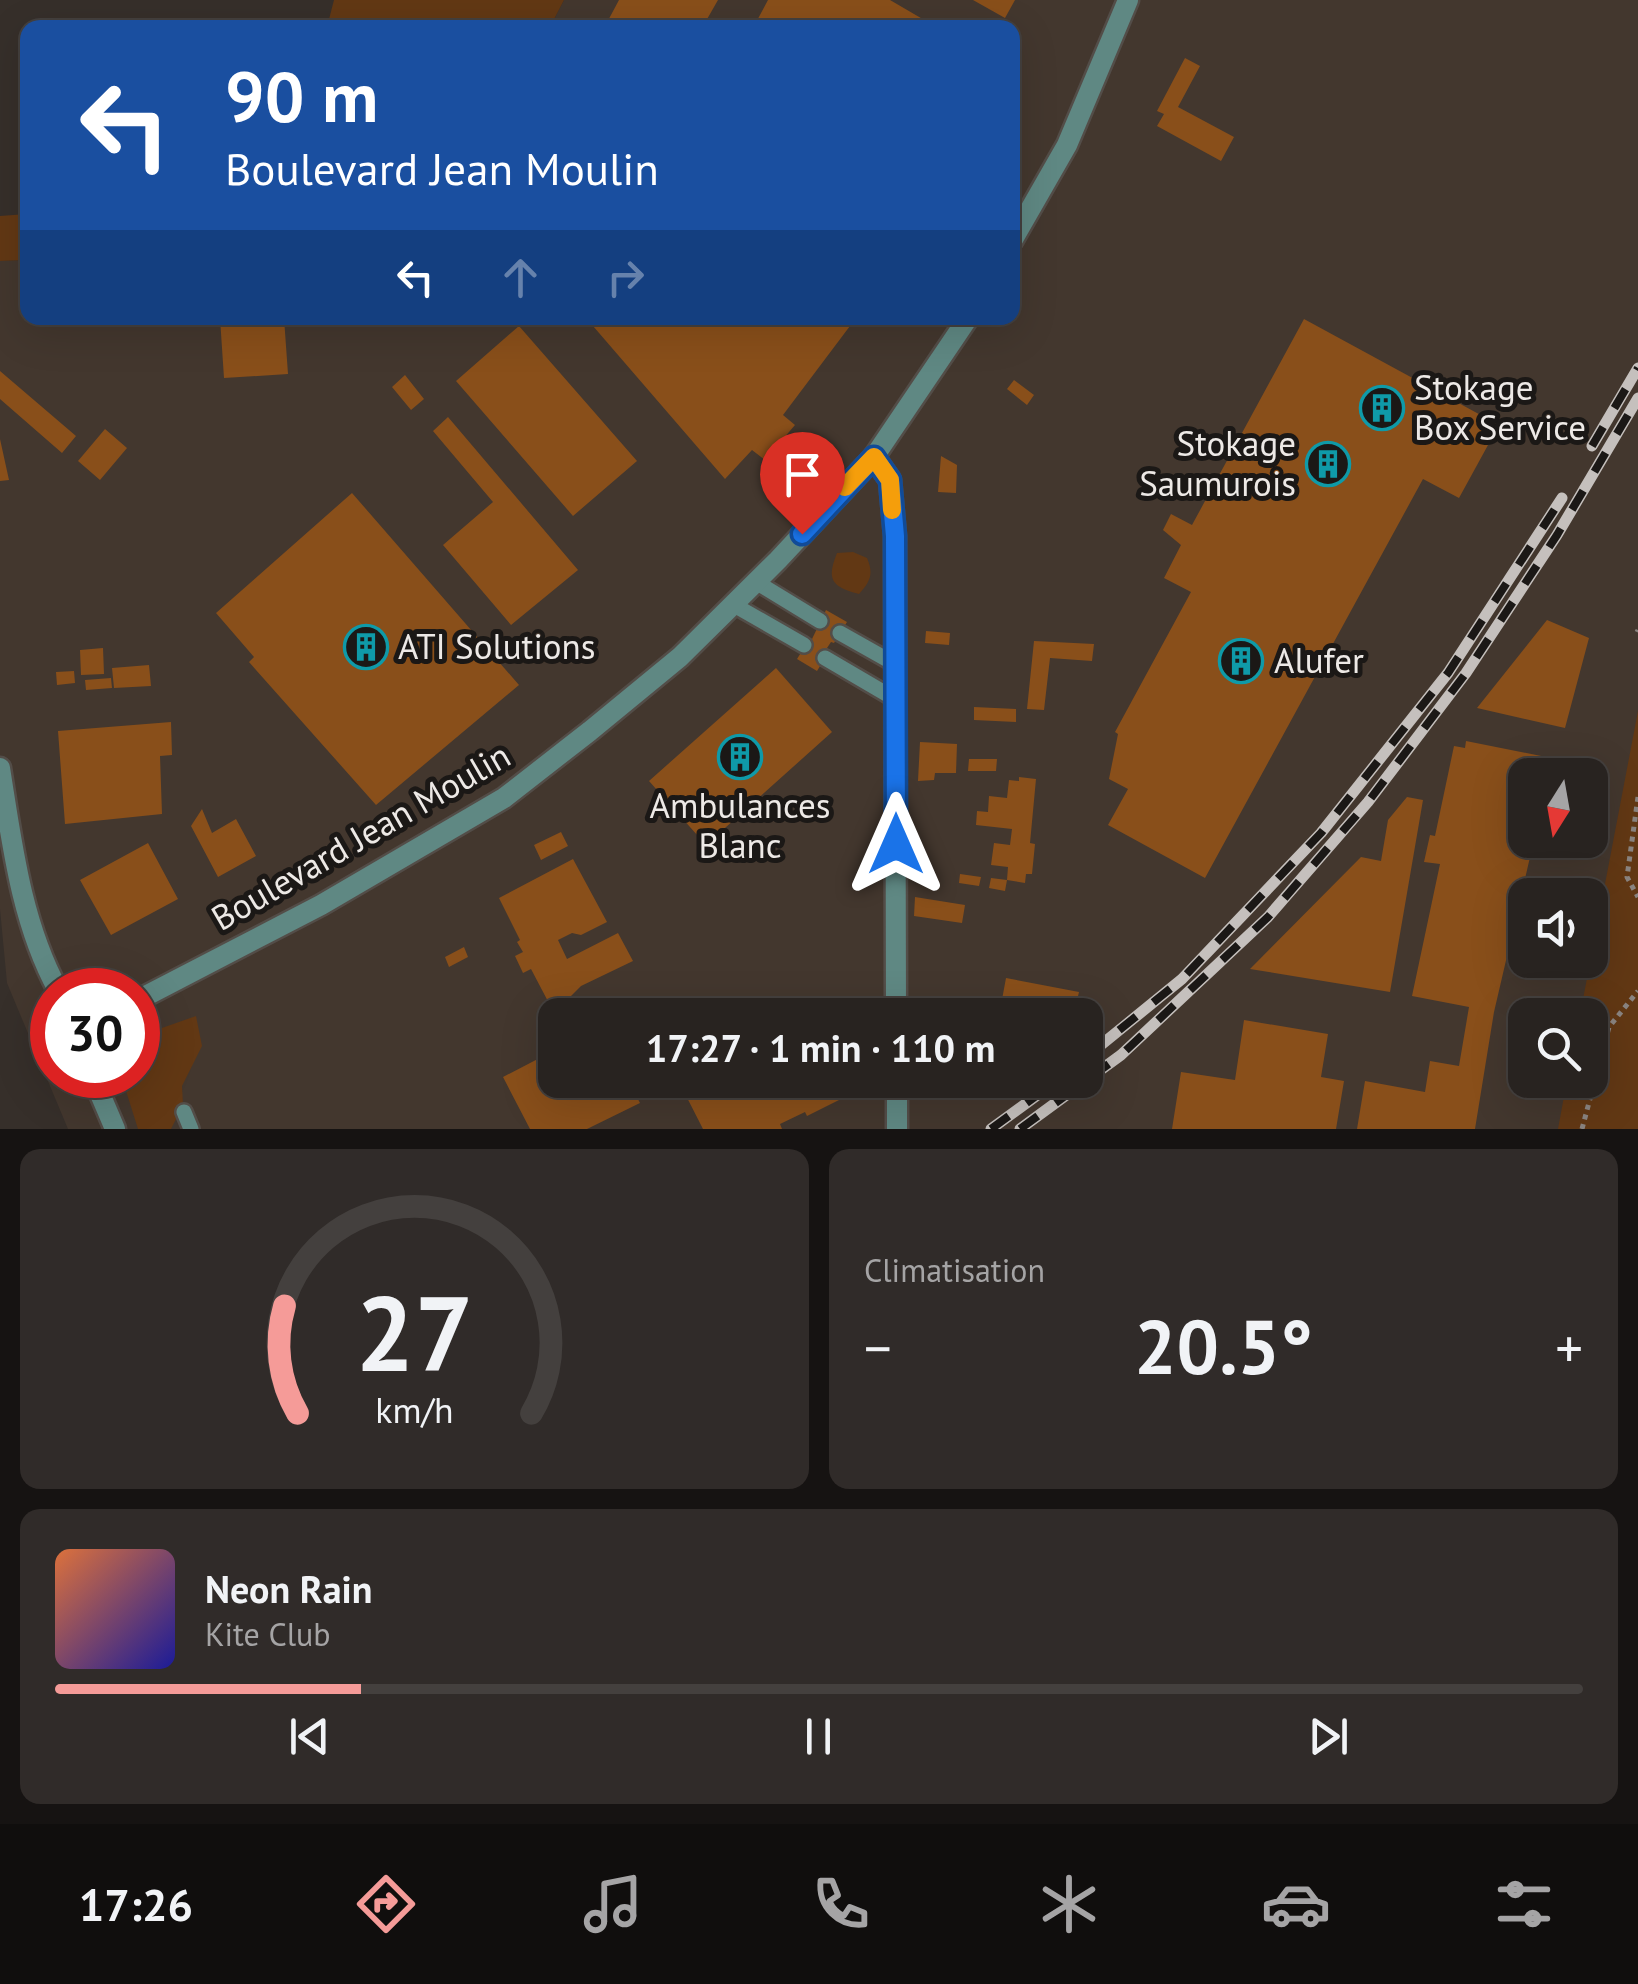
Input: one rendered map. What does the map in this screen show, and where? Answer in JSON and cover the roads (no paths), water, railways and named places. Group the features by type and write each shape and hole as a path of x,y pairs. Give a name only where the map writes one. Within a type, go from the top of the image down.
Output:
{"street":[{"path":"1020,228 1068,144 1128,0"},
{"name":"Boulevard Jean Moulin","path":"160,989 321,905 504,798 680,657 874,457 963,325"},
{"path":"874,457 890,480 895,536 896,998"},
{"path":"0,768 20,888 46,968"},
{"path":"102,1098 115,1129"},
{"path":"896,1098 897,1129"}],"lane":[{"path":"756,582 820,621"},
{"path":"734,604 804,645"},
{"path":"840,633 895,664"},
{"path":"825,658 895,699"},
{"path":"184,1112 191,1129"}],"railway":[{"path":"1592,446 1638,368"},
{"path":"1020,1129 1121,1055 1268,917 1368,802 1466,673 1557,535 1638,398"},
{"path":"1103,1043 1182,979 1321,833 1448,673 1562,498"},
{"path":"991,1129 1033,1098"}],"place":[{"name":"Stokage Box Service","path":"1382,408"},
{"name":"Stokage Saumurois","path":"1328,464"},
{"name":"ATI Solutions","path":"366,647"},
{"name":"Alufer","path":"1241,661"},
{"name":"Ambulances Blanc","path":"740,757"}]}
